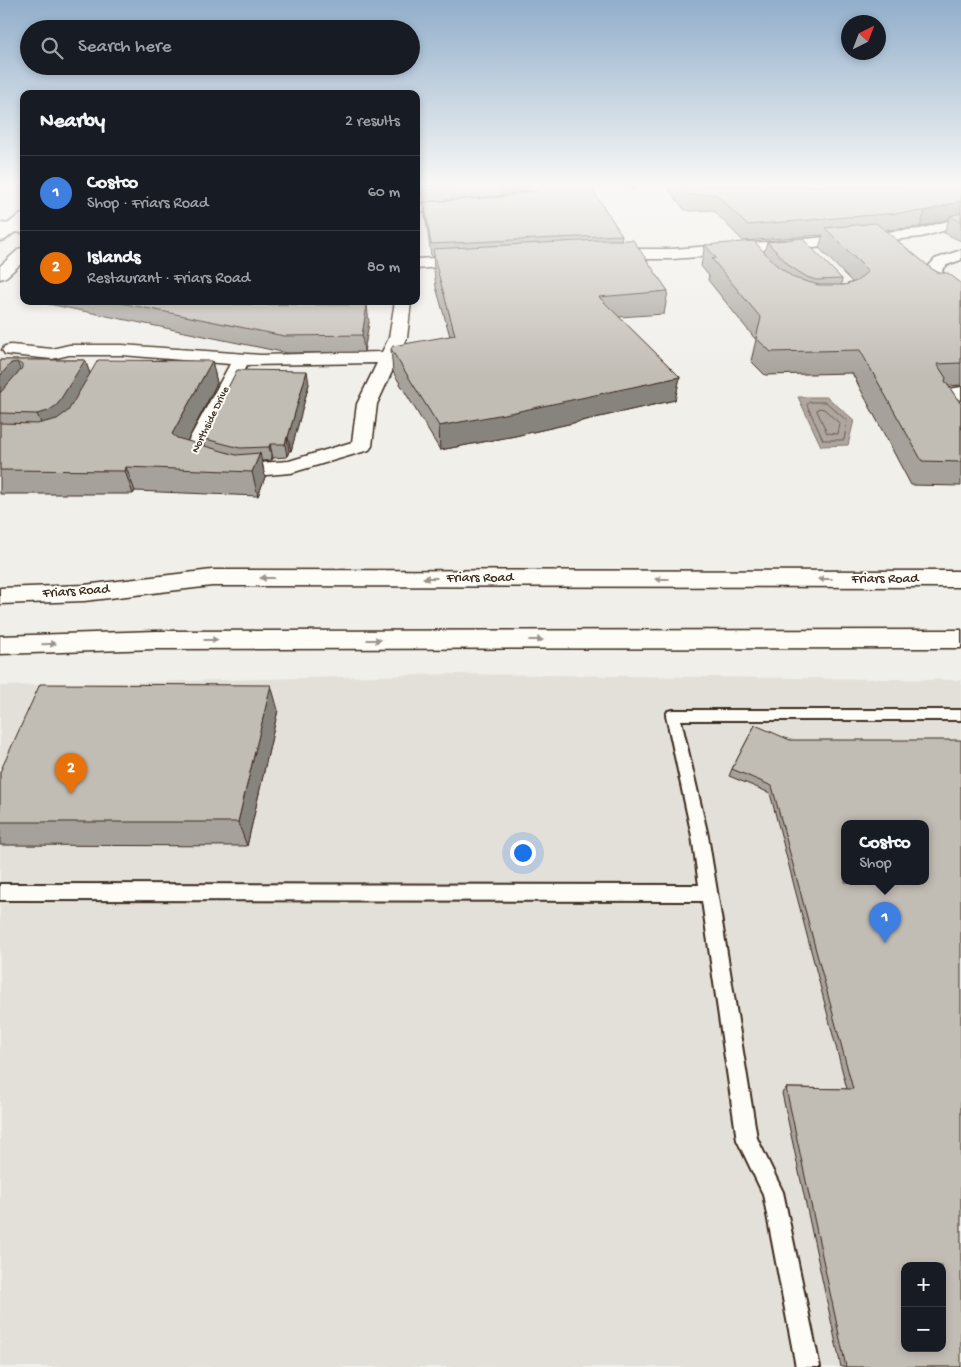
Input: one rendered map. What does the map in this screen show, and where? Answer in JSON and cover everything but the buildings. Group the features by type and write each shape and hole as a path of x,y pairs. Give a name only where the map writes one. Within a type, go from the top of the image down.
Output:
{"main road":[{"path":"587,254 672,254 726,250"},
{"path":"751,250 762,263"},
{"path":"810,250 818,258"},
{"path":"961,255 941,262 934,269 938,280 961,302"},
{"path":"0,274 20,256"},
{"path":"420,264 485,260"},
{"name":"Northside Drive","path":"241,360 191,456 242,471 291,467 362,446 366,404 398,338 402,305"},
{"path":"8,345 52,354 69,350 261,361 388,359 424,355"},
{"path":"961,393 956,393 947,403 961,422"},
{"name":"Friars Road","path":"0,596 84,593 212,578 961,579"},
{"path":"0,645 156,640 961,639"}],"lane":[{"path":"808,1367 773,1192 747,1140 700,836 673,715 961,715"},
{"path":"0,892 708,892"}],"shaded area":[{"path":"451,674 961,680 961,1367 0,1367 0,686"}],"water":[{"path":"798,397 827,397 854,420 848,445 821,446"}],"place":[{"name":"Islands","path":"71,794"},
{"name":"Costco","path":"885,943"}]}
